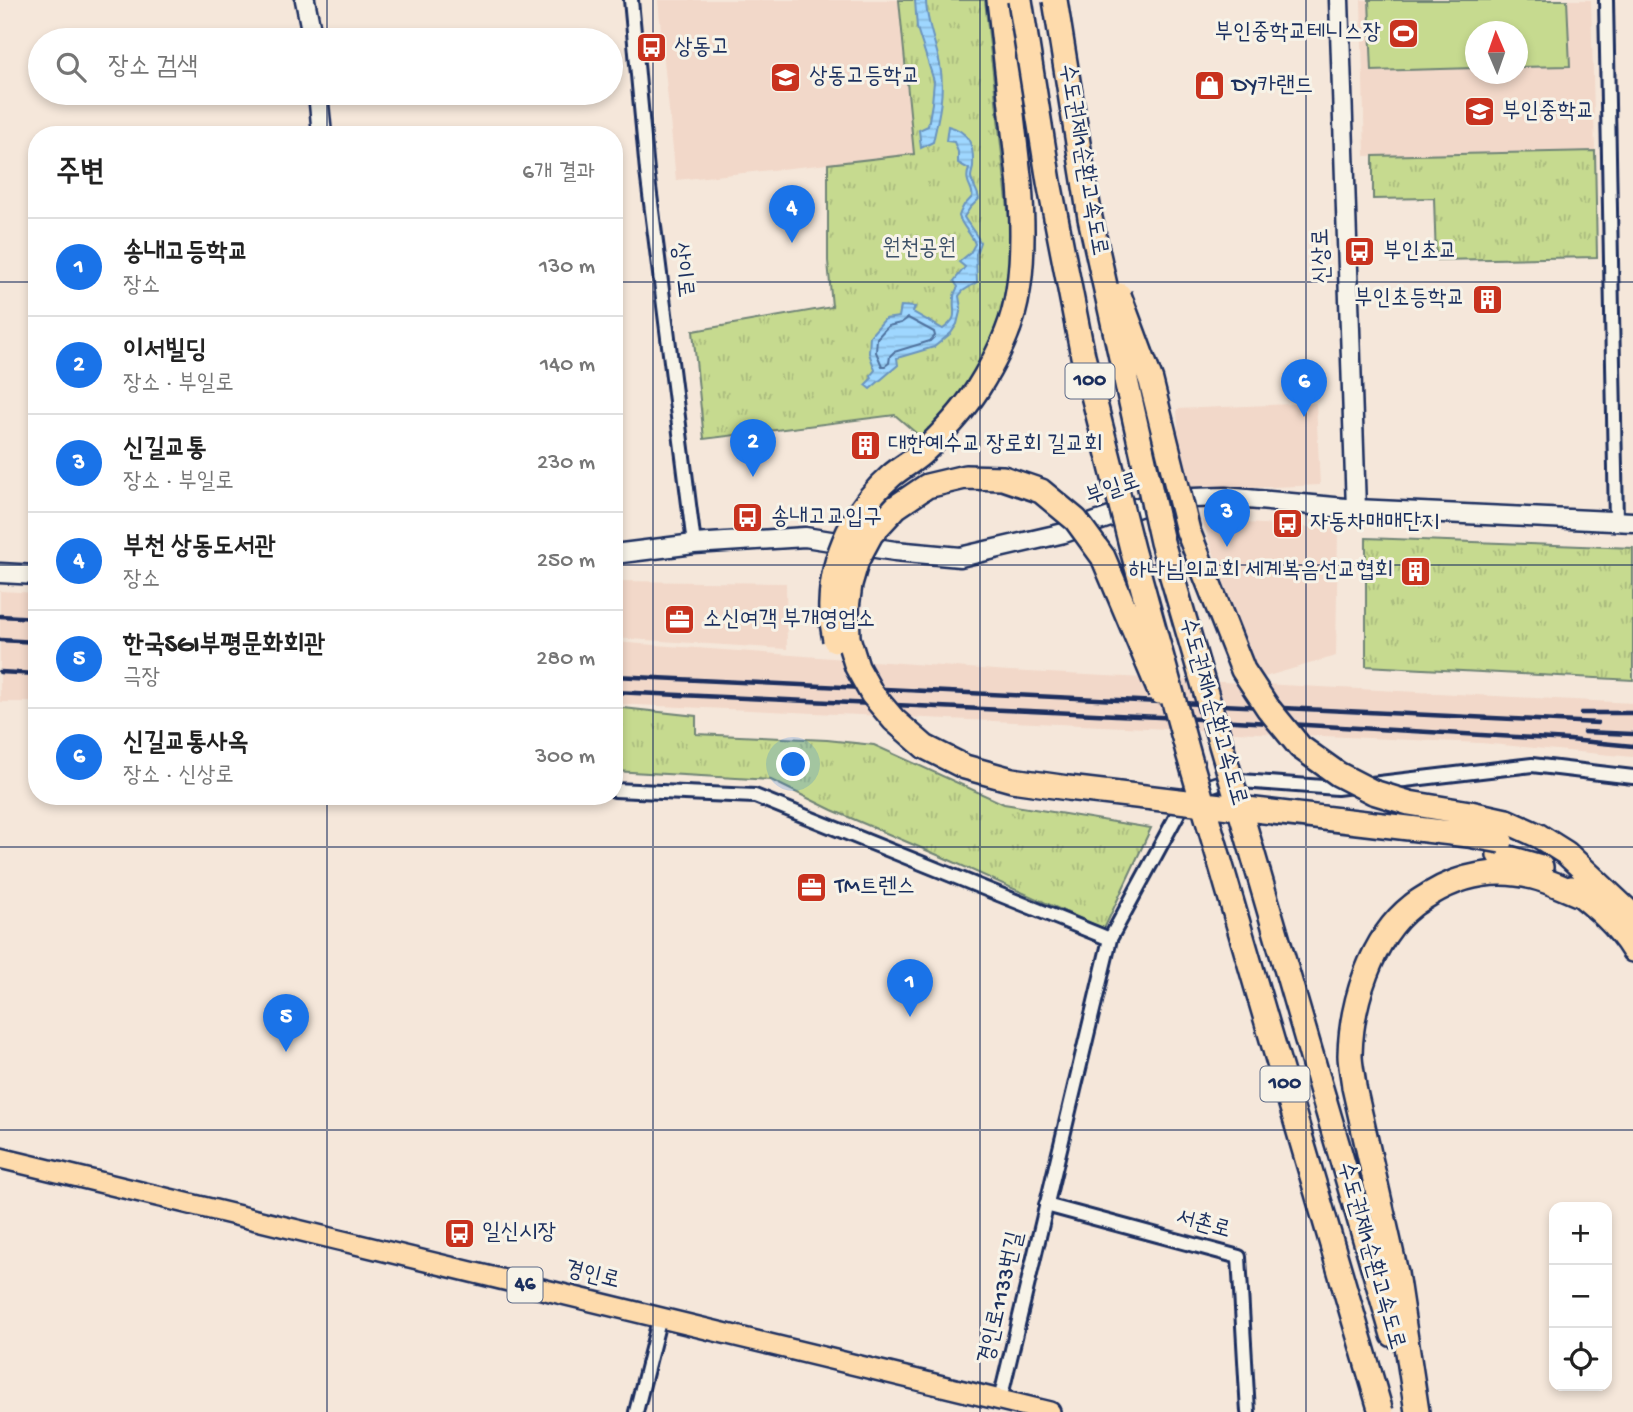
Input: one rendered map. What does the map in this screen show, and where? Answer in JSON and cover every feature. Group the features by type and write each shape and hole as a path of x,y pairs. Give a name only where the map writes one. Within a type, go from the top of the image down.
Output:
{"highway":[{"path":"999,0 1023,226 1016,304 1005,338 977,391 928,447 891,476 869,499 847,534 835,568 830,605 836,646 848,681 868,713 890,738 922,761 961,780 1005,792 1042,799 1480,850 1503,848"},
{"name":"수도권제1순환고속도로","path":"1020,0 1049,182 1083,356 1132,549 1189,756 1381,1412"},
{"name":"수도권제1순환고속도로","path":"1055,0 1090,218 1162,542 1416,1412"},
{"path":"1090,218 1151,381 1188,531 1243,670 1268,708 1300,747 1338,774 1373,792 1409,803 1470,813 1533,877 1592,890"},
{"path":"1189,756 1144,658 1103,557 1076,520 1041,491 1003,478 965,477 927,486 896,507 871,534 857,560 850,583 848,638 857,667 872,694 894,720 925,747 965,767 1012,780 1468,835 1503,848 1551,857 1592,890 1633,916"},
{"path":"1416,1412 1396,1273 1354,1087 1350,1056 1354,1020 1360,988 1373,957 1390,929 1411,906 1444,886 1475,875 1503,848"},
{"path":"1592,890 1603,913 1633,950"}],"main road":[{"name":"경인로","path":"0,1158 1050,1412"}],"street":[{"path":"305,0 311,28"},
{"name":"상이로","path":"631,0 648,171 694,544"},
{"name":"신상로","path":"1339,0 1356,509"},
{"path":"1605,0 1625,522"},
{"path":"319,105 321,126"},
{"name":"부일로","path":"623,553 694,544 805,537 895,551 960,557 1064,533 1162,499 1225,497 1356,509 1625,522"},
{"path":"0,573 28,575"},
{"name":"경인로1133번길","path":"1000,1400 1110,939 1189,793 1227,780 1337,788 1532,765 1633,777"},
{"path":"623,790 755,796 1110,939"},
{"name":"서촌로","path":"1046,1205 1239,1257 1248,1412"},
{"path":"636,1412 660,1317"}],"shaded area":[{"name":"상동고등학교","path":"658,0 899,0 914,155 676,180"},
{"name":"부인중학교","path":"1361,0 1591,0 1595,151 1365,156"},
{"path":"1316,403 1320,485 1181,491 1177,409"},
{"path":"1202,520 1338,529 1336,656 1258,679"},
{"path":"623,581 786,583 787,649 623,639"},
{"path":"0,591 28,593 28,702 0,702"},
{"path":"623,643 1009,671 1633,703 1633,757 1481,743 623,704"}],"green space":[{"name":"원천공원","path":"899,0 985,0 1011,237 1009,275 1000,315 984,357 969,386 923,439 895,415 704,439 693,331 832,307 828,261 828,164 914,154"},
{"path":"1369,0 1567,0 1570,66 1528,67 1528,21 1465,21 1465,68 1372,71"},
{"path":"1595,151 1597,257 1436,260 1434,198 1373,199 1373,156"},
{"path":"1366,538 1633,548 1633,680 1366,666"},
{"path":"623,708 696,716 696,734 874,745 1004,804 1151,828 1104,929 832,810 771,780 623,772"}],"water":[{"path":"915,0 926,0 942,84 933,142 921,148 919,130 928,126 934,81 917,28"},
{"path":"948,126 961,131 971,145 971,177 979,199 964,217 980,242 976,254 977,282 959,296 961,308 957,324 951,333 934,347 897,358 898,365 870,389 865,385 875,370 869,353 870,336 885,319 899,317 901,306 915,307 913,312 943,329 954,315 954,297 958,287 954,281 965,267 959,262 970,253 975,244 959,216 972,197 967,178 969,169 958,163 954,142 946,141"}],"railway":[{"path":"0,616 28,618"},
{"path":"0,640 28,642"},
{"path":"0,672 28,674"},
{"path":"623,676 1598,723"},
{"path":"623,692 1181,718 1633,746"},
{"path":"1581,713 1633,713"},
{"path":"1584,732 1633,734"}],"place":[{"name":"부인중학교테니스장","path":"1404,33"},
{"name":"상동고","path":"651,48"},
{"name":"상동고등학교","path":"786,77"},
{"name":"DY카랜드","path":"1209,86"},
{"name":"부인중학교","path":"1479,112"},
{"name":"부천 상동도서관","path":"792,243"},
{"name":"부인초교","path":"1360,252"},
{"name":"부인초등학교","path":"1488,299"},
{"name":"신길교통사옥","path":"1304,417"},
{"name":"대한예수교 장로회 길교회","path":"865,445"},
{"name":"이서빌딩","path":"753,477"},
{"name":"송내고교입구","path":"748,518"},
{"name":"자동차매매단지","path":"1287,523"},
{"name":"신길교통","path":"1227,547"},
{"name":"하나님의교회 세계복음선교협회","path":"1416,571"},
{"name":"소신여객 부개영업소","path":"680,620"},
{"name":"TM트렌스","path":"812,887"},
{"name":"송내고등학교","path":"910,1017"},
{"name":"한국SGI부평문화회관","path":"286,1052"},
{"name":"일신시장","path":"459,1233"}]}
